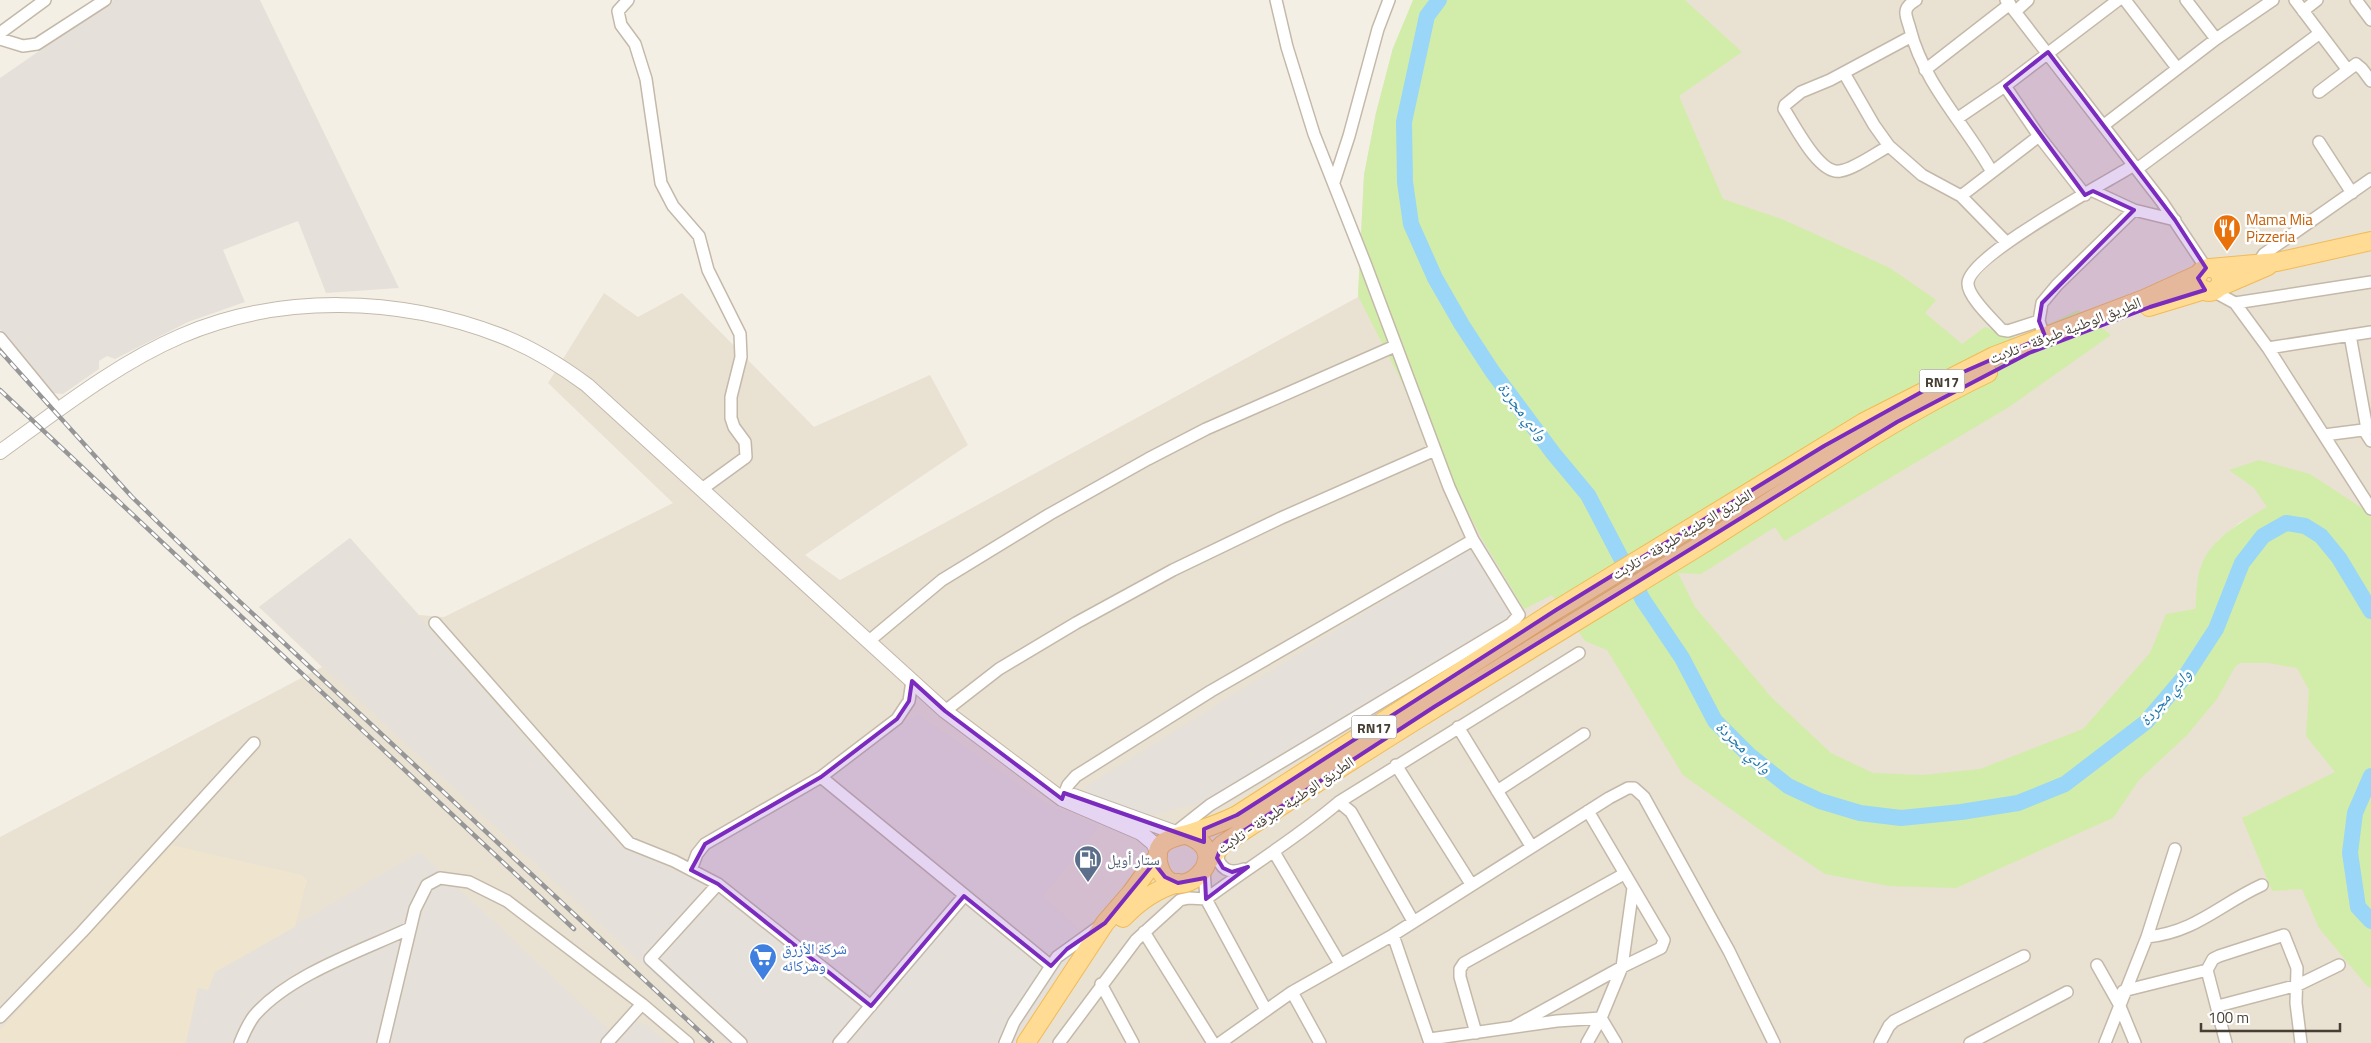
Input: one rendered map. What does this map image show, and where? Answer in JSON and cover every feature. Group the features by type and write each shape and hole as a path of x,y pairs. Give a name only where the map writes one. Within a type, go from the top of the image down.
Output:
{"main road":[{"name":"الطريق الوطنية طبرقة - تلابت","path":"1178,835 1204,829 1236,815 1556,610 1702,523 1864,422 1994,356 2042,328 2208,280 2277,262 2371,242"},
{"name":"الطريق الوطنية طبرقة - تلابت","path":"1205,861 1222,845 1418,717 1566,628 1898,422 1976,379 2029,353 2150,307 2208,280"},
{"path":"1181,884 1165,877 1160,871 1158,855 1160,847 1178,835 1194,838 1205,861"},
{"path":"1026,1043 1105,923 1131,893 1158,855"},
{"name":"RN17","path":"1040,1043 1112,932 1138,903 1155,892 1199,877 1205,861"}],"street":[{"path":"0,33 45,0"},
{"path":"0,38 23,46 36,44 105,0"},
{"path":"628,0 618,11 619,21 635,44 646,79 661,183 673,206 699,236 708,270 740,334 741,357 732,397 731,418 734,427 745,442 746,457 702,489"},
{"path":"1063,796 1178,835 1210,805 1517,619 1518,613 1473,540 1435,450 1334,182 1314,134 1298,84 1276,0"},
{"path":"1334,182 1349,136 1378,29 1389,0"},
{"path":"1916,0 1908,5 1906,12 1912,36 1925,70 1992,172"},
{"path":"1925,70 2011,5 2028,0"},
{"path":"1958,118 2005,86 2118,0"},
{"path":"2125,0 2177,68"},
{"path":"2186,0 2216,39"},
{"path":"2104,125 2216,39 2273,0"},
{"path":"2295,0 2347,69"},
{"path":"2303,11 2317,0"},
{"path":"2360,1 2371,20"},
{"path":"2011,5 2175,220 2208,280 2235,303 2268,348 2371,509"},
{"path":"2134,210 2057,285 2042,303 2042,328 2002,330 1971,294 1968,285 1969,277 1974,269 2006,242 2135,168 2320,33"},
{"path":"1889,146 1840,171 1827,167 1816,158 1801,137 1784,109 1785,104 1802,92 1844,73 1912,36"},
{"path":"2319,92 2356,64 2371,81"},
{"path":"1844,73 1874,125 1889,146 1922,175 1961,196 2006,242"},
{"path":"2005,86 2039,136 2089,193 2134,210 2175,220"},
{"path":"1961,196 2039,136"},
{"path":"2319,142 2352,193"},
{"path":"2256,268 2264,254 2371,179"},
{"path":"2235,303 2371,282"},
{"path":"0,452 59,410 122,369 171,341 226,322 280,309 309,306 366,306 443,317 500,335 564,368 587,385 626,418 945,711 1042,784 1141,833 1153,843 1158,855"},
{"path":"2268,348 2371,332"},
{"path":"2350,335 2367,429 2371,441"},
{"path":"0,338 59,410"},
{"path":"869,641 942,580 1050,514 1140,463 1206,429 1395,346"},
{"path":"2324,435 2367,429"},
{"path":"945,711 999,669 1076,623 1172,570 1281,518 1435,450"},
{"path":"1063,796 1068,785 1076,776 1211,691 1473,540"},
{"path":"435,623 625,840 633,846 668,858 718,884 871,1006"},
{"path":"1059,1043 1101,984 1144,932 1161,916 1184,899 1206,899 1248,867 1274,852 1311,826 1339,802 1578,653"},
{"path":"691,870 697,854 705,844 821,777 897,719 909,701 912,681"},
{"path":"1458,727 1531,846"},
{"path":"1497,791 1584,734"},
{"path":"0,1017 82,932 254,742"},
{"path":"1396,765 1471,884"},
{"path":"821,777 1051,966"},
{"path":"1220,1043 1292,992 1393,935 1588,810 1628,788 1634,788 1644,798 1729,951 1774,1043"},
{"path":"1339,802 1351,812 1413,921"},
{"path":"1210,805 1205,818 1204,829 1206,899 1266,1010"},
{"path":"1513,1027 1622,967 1662,948 1664,944 1588,810"},
{"path":"1222,845 1218,856 1223,868 1232,872 1248,867"},
{"path":"2105,1043 2147,937 2175,849"},
{"path":"1274,852 1340,964"},
{"path":"1476,1033 1460,977 1460,969 1464,963 1624,874"},
{"path":"384,1043 408,929 415,909 427,885 440,878 469,882 507,901 642,1004 688,1043"},
{"path":"718,884 650,959 741,1043"},
{"path":"1181,884 1206,899"},
{"path":"2147,937 2172,934 2193,925 2262,885"},
{"path":"1587,1043 1601,1018 1622,967 1633,888"},
{"path":"1155,892 1163,894 1168,901 1167,907 1161,916"},
{"path":"839,1043 964,896"},
{"path":"1005,1043 1014,1022 1051,966 1067,949 1105,923"},
{"path":"240,1043 254,1016 272,999 296,982 408,929"},
{"path":"1144,932 1213,1043"},
{"path":"1393,935 1430,1041 1513,1027 1601,1018"},
{"path":"2226,1043 2218,1006 2207,970 2212,959 2284,935 2297,968 2296,1003 2301,1043"},
{"path":"1882,1042 1889,1026 1894,1021 2024,956"},
{"path":"2097,965 2119,1004 2135,1043"},
{"path":"2218,1006 2298,985 2339,965"},
{"path":"2124,991 2207,970"},
{"path":"1101,984 1133,1043"},
{"path":"1292,992 1320,1043"},
{"path":"1970,1043 2067,992"},
{"path":"607,1043 642,1004"},
{"path":"1601,1018 1616,1043"}],"highlighted area":[{"path":"2048,52 2175,220 2206,268 2198,278 2205,290 2150,307 2029,353 1897,422 1434,707 1222,845 1217,858 1223,868 1232,872 1248,867 1206,899 1205,878 1178,883 1165,877 1154,863 1105,923 1067,949 1051,966 964,896 871,1006 718,884 691,870 705,844 821,777 897,719 909,701 912,681 945,711 1062,799 1064,793 1204,842 1204,829 1237,815 1556,610 1824,446 1936,384 2045,336 2039,321 2042,303 2134,210 2093,191 2085,195 2005,86"}],"shaded area":[{"path":"113,0 260,0 399,288 326,293 298,221 223,250 245,302 188,322 115,359 107,356 99,361 99,369 63,394 49,393 0,329 0,78"},
{"path":"1479,0 2371,0 2371,591 2267,508 2239,523 2218,540 2201,566 2195,609 2147,693 2006,777 1846,783 1704,661"},
{"path":"1393,48 1680,694 1996,825 2304,573 2371,950 2371,1043 0,1043 0,837 322,667 259,607 350,538 419,615 444,617 673,503 548,383 604,293 638,317 682,293 814,427 930,375 968,445 805,555 840,580 1358,297 1364,175 1376,113"},
{"path":"350,538 622,847 663,863 674,871 918,714 1045,803 1099,826 1043,896 1088,938 1016,1043 728,1043 259,607"},
{"path":"1482,539 1524,609 1206,802 1148,816 1098,803 1085,787"},
{"path":"172,845 302,875 307,880 295,927 215,972 208,990 198,988 186,1043 0,1043 0,1030"},
{"path":"420,852 609,1030 638,1022 647,1025 667,1043 186,1043 198,988 208,990 215,972"}],"green space":[{"path":"1413,0 1685,0 1742,52 1679,96 1723,199 1784,220 1890,268 1936,300 1925,313 1962,344 1985,327 2019,339 2078,310 2111,335 2009,407 1784,541 1775,527 1701,574 1678,573 1695,607 1772,698 1831,753 1873,773 1923,775 1980,769 2083,729 2150,653 2166,614 2195,609 2199,571 2212,547 2229,531 2267,507 2254,488 2229,470 2259,460 2310,474 2365,510 2371,518 2371,988 2367,986 2319,928 2302,889 2272,891 2242,818 2335,772 2306,736 2309,690 2297,668 2268,663 2240,663 2235,667 2217,699 2187,735 2139,780 2113,818 1956,888 1889,886 1825,874 1683,775 1607,650 1585,641 1552,595 1524,609 1482,539 1358,296 1364,175 1376,113 1393,48"}],"waterway":[{"name":"وادي مجردة","path":"1439,0 1427,16 1404,122 1405,182 1411,224 1435,278 1462,325 1492,371 1553,453 1588,495 1643,600 1682,658 1715,721 1749,755 1788,786 1820,801 1860,813 1901,818 1961,812 2018,803 2065,784 2146,722 2186,675 2216,629 2242,563 2263,536 2286,523 2305,526 2321,536 2339,558 2371,611"},
{"name":"وادي مجردة","path":"2371,776 2355,813 2350,853 2358,907 2371,921"}],"railway":[{"path":"0,351 132,497 237,599 712,1043"},
{"path":"0,390 574,929"}],"place":[{"name":"Mama Mia Pizzeria","path":"2227,252"},
{"name":"ستار أويل","path":"1088,883"},
{"name":"شركة الأزرق وشركائه","path":"763,981"}]}
